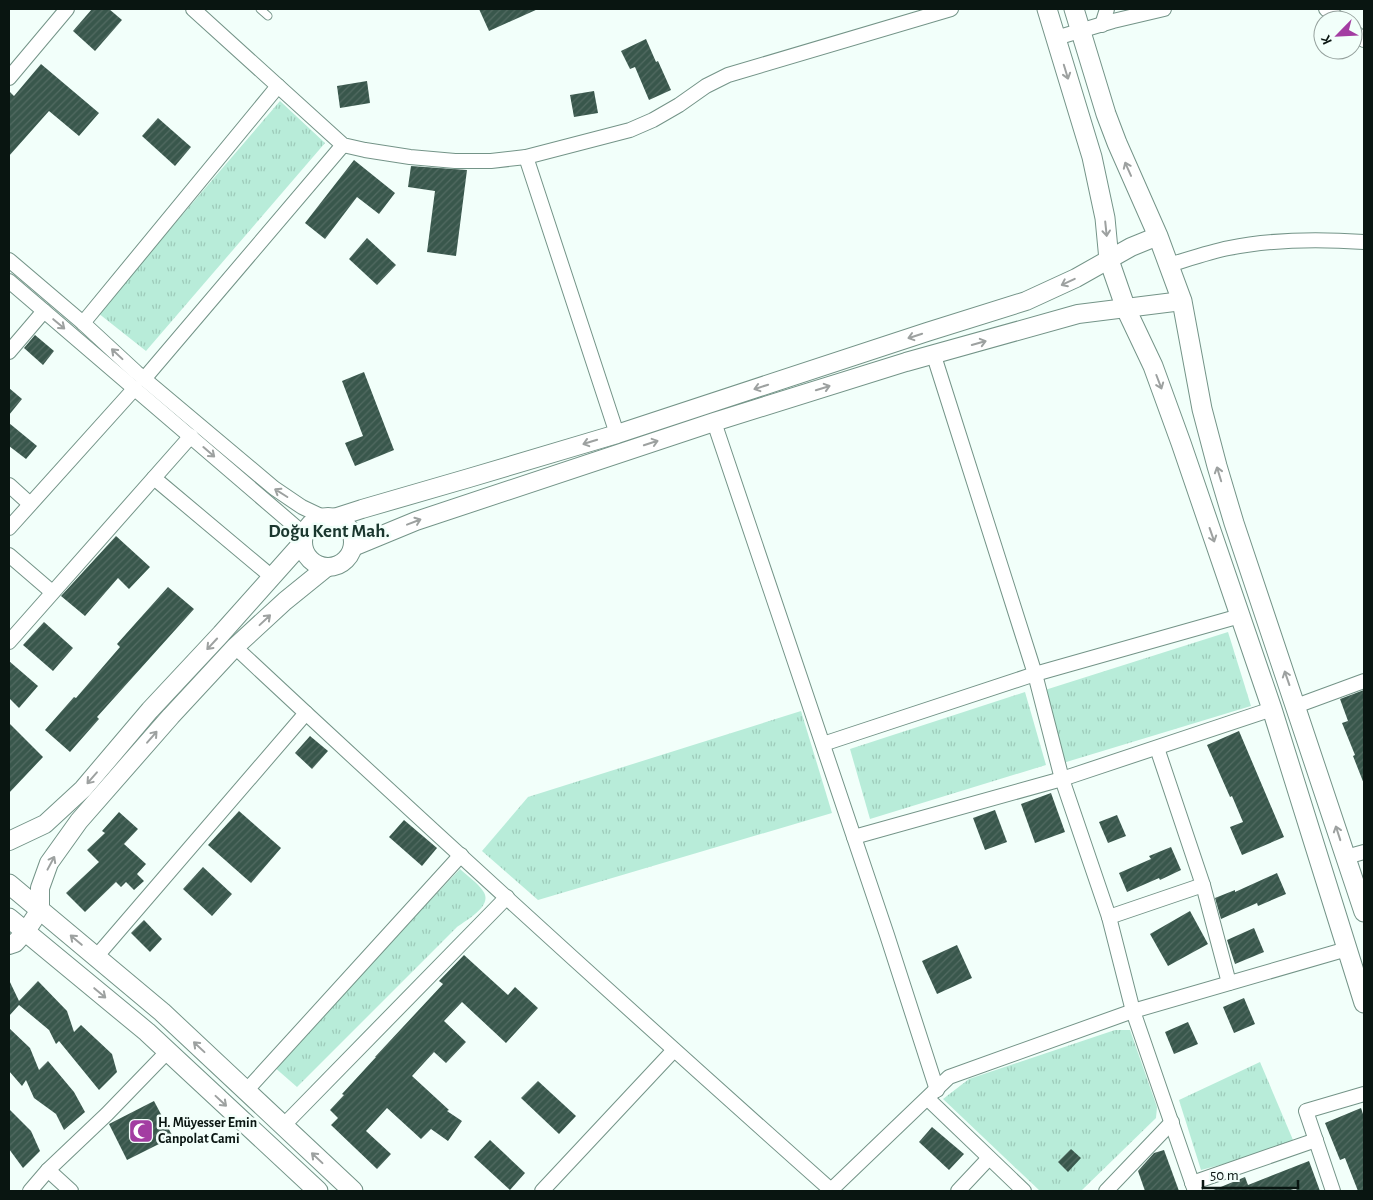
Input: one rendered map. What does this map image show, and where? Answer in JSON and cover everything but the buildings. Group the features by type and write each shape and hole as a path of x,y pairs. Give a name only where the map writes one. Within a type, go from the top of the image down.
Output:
{"main road":[{"path":"1047,9 1092,157 1105,218 1109,260 1126,309 1153,366 1169,409 1240,616 1272,710 1364,1004"},
{"path":"1074,9 1106,114 1158,236 1182,301 1202,409 1217,466 1240,541 1364,912"},
{"path":"9,884 162,1012 353,1191"},
{"path":"9,918 147,1032 318,1191"}],"street":[{"path":"9,78 67,9"},
{"path":"193,9 343,145 410,157 455,161 491,161 526,156 630,130 654,120 728,74 951,9"},
{"path":"1102,24 1107,9"},
{"path":"1056,38 1102,24 1164,9"},
{"path":"83,323 278,86"},
{"path":"9,528 139,384 343,145"},
{"path":"526,156 617,434"},
{"path":"9,841 45,824 83,789 150,710 222,634 272,577 304,538 312,522 617,434 1026,301 1076,278 1131,247 1158,236"},
{"path":"1169,265 1227,248 1260,242 1337,240 1364,242"},
{"path":"9,260 83,323 139,384 191,436 304,538 304,550 313,562 327,567 335,566 347,559 353,547 353,539 351,532 341,521 302,507 274,488 139,384 44,311 9,281"},
{"path":"353,547 416,521 714,422 897,365 1078,314 1182,301"},
{"path":"9,352 44,311"},
{"path":"934,356 1035,674 1062,779 1109,917 1133,1011 1193,1187 1316,1140"},
{"path":"714,422 887,935 932,1094 989,1158 1024,1191"},
{"path":"9,642 191,436"},
{"path":"154,478 272,577"},
{"path":"9,485 30,504"},
{"path":"9,555 52,592"},
{"path":"9,945 14,943 26,931 40,910 40,888 49,863 80,821 171,716 236,647 285,601 327,567"},
{"path":"822,744 1035,674 1240,616"},
{"path":"236,647 674,1050 831,1191 949,1077 1133,1011 1347,949"},
{"path":"1296,706 1364,681"},
{"path":"854,838 1062,779 1272,710"},
{"path":"96,956 306,713"},
{"path":"1157,748 1203,885 1229,983"},
{"path":"1346,857 1364,852"},
{"path":"246,1091 461,855"},
{"path":"1109,917 1203,885"},
{"path":"283,1126 507,897"},
{"path":"542,1191 674,1050"},
{"path":"30,1191 48,1170 107,1114 168,1051"},
{"path":"1333,1191 1306,1111 1364,1094"},
{"path":"1106,1191 1172,1122"},
{"path":"958,1191 989,1158"},
{"path":"48,1170 71,1191"}],"lane":[{"path":"260,9 268,16"}],"green space":[{"path":"280,101 325,143 146,351 98,313"},
{"path":"1228,632 1251,706 1063,763 1045,690"},
{"path":"1025,692 1046,765 870,819 850,749"},
{"path":"801,711 832,813 538,900 482,851 528,797"},
{"path":"460,869 483,891 485,902 482,907 456,928 297,1087 273,1066"},
{"path":"1115,1030 1130,1030 1157,1107 1156,1118 1081,1191 1040,1191 943,1099 969,1079"},
{"path":"1260,1062 1293,1140 1281,1149 1201,1170 1179,1100"}],"place":[{"name":"H. Müyesser Emin Canpolat Cami","path":"141,1131"}],"district":[{"name":"Doğu Kent Mah.","path":"329,531"}]}
